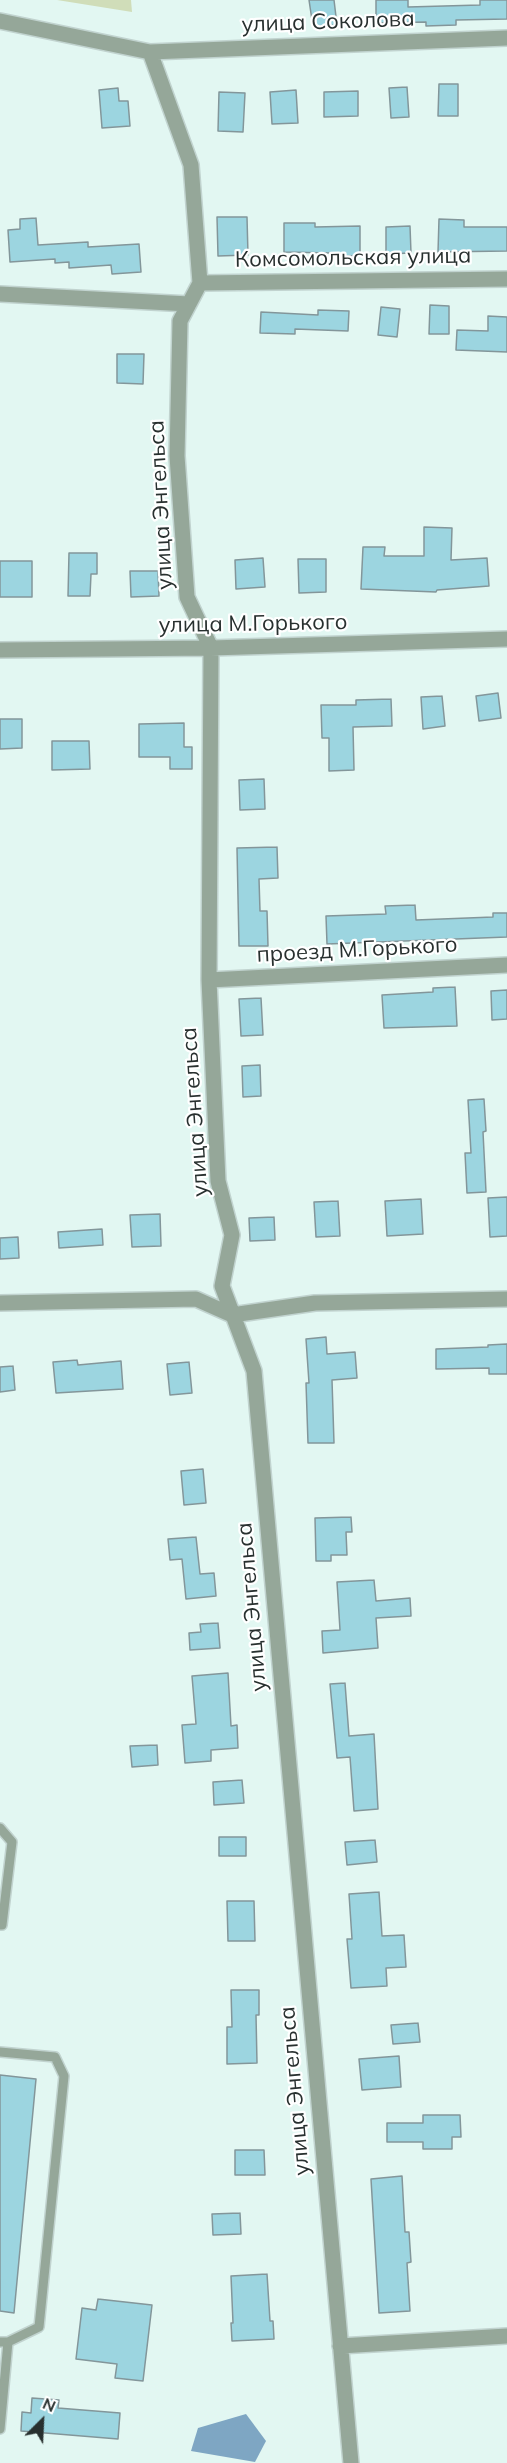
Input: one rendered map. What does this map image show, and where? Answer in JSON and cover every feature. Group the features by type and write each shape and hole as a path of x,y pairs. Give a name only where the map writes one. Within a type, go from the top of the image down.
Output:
{"street":[{"name":"улица Соколова","path":"0,21 150,51 507,38"},
{"path":"150,51 191,165 200,283"},
{"name":"Комсомольская улица","path":"200,283 507,279"},
{"name":"улица Энгельса","path":"200,283 180,321 177,456 187,597 211,648 209,980 218,1181 232,1235 222,1286 254,1371 351,2463"},
{"path":"0,294 189,304"},
{"name":"улица М.Горького","path":"0,650 211,648 507,639"},
{"name":"проезд М.Горького","path":"209,980 507,965"},
{"path":"0,1303 196,1299 232,1315 315,1303 507,1299"},
{"path":"340,2346 507,2336"}],"lane":[{"path":"0,1828 12,1842 0,1925"},
{"path":"0,2052 55,2057 64,2076 39,2327 4,2342 0,2429"}],"green space":[{"path":"57,0 131,0 132,12"}],"water":[{"path":"246,2414 266,2441 255,2462 191,2451 198,2428"}],"building":[{"path":"309,0 334,0 337,25 313,27"},
{"path":"376,0 408,0 408,7 480,5 480,0 507,0 507,19 456,20 456,25 426,26 426,22 376,23"},
{"path":"439,84 458,84 458,116 438,116"},
{"path":"407,87 409,117 391,118 389,88"},
{"path":"118,88 119,101 128,101 130,126 102,128 99,90"},
{"path":"296,90 298,123 272,124 270,92"},
{"path":"358,91 358,116 324,117 324,92"},
{"path":"219,92 245,93 243,132 218,131"},
{"path":"217,217 247,217 248,255 218,256"},
{"path":"36,218 38,245 88,242 88,247 139,244 141,272 112,274 111,265 69,268 69,262 55,263 55,259 10,262 8,230 20,229 20,219"},
{"path":"439,219 464,220 464,227 507,227 507,251 438,252"},
{"path":"284,223 315,223 315,227 360,226 360,256 284,252"},
{"path":"410,226 411,253 386,254 386,227"},
{"path":"430,305 449,306 449,334 429,334"},
{"path":"381,307 400,309 397,337 378,335"},
{"path":"318,310 349,311 348,331 295,329 295,334 260,333 261,312 318,315"},
{"path":"488,316 507,317 507,352 456,350 457,330 488,331"},
{"path":"117,354 144,354 143,384 117,383"},
{"path":"424,527 452,528 451,560 487,558 489,586 437,590 436,592 361,589 363,547 385,547 384,556 424,556"},
{"path":"69,553 97,553 97,574 91,574 90,596 68,596"},
{"path":"263,558 265,587 236,589 235,560"},
{"path":"298,559 326,559 326,592 299,593"},
{"path":"0,561 32,561 32,597 0,597"},
{"path":"130,571 158,571 159,596 131,597"},
{"path":"498,693 501,718 479,721 476,696"},
{"path":"442,696 445,726 423,729 421,697"},
{"path":"391,699 392,726 353,727 354,770 329,771 329,738 322,738 321,705 356,705 356,700"},
{"path":"0,719 22,719 22,748 0,749"},
{"path":"184,723 184,747 192,747 192,769 170,769 170,757 139,757 139,724"},
{"path":"52,741 89,741 90,769 52,770"},
{"path":"264,779 265,809 240,810 239,780"},
{"path":"277,847 278,878 259,879 260,911 267,911 268,946 239,946 237,848"},
{"path":"415,905 416,920 493,917 493,913 507,913 507,937 327,944 326,916 386,914 385,906"},
{"path":"455,987 457,1026 384,1028 382,995 433,992 433,988"},
{"path":"507,990 507,1019 492,1020 491,991"},
{"path":"261,998 263,1035 241,1036 239,999"},
{"path":"260,1065 261,1096 243,1097 242,1066"},
{"path":"484,1099 486,1192 467,1193 465,1153 471,1153 468,1100"},
{"path":"507,1197 507,1236 490,1237 488,1198"},
{"path":"421,1199 423,1234 387,1236 385,1201"},
{"path":"338,1201 340,1236 316,1237 314,1202"},
{"path":"160,1214 161,1246 132,1247 130,1215"},
{"path":"274,1217 275,1240 250,1241 249,1218"},
{"path":"102,1229 103,1245 59,1248 58,1232"},
{"path":"18,1237 19,1258 0,1259 0,1238"},
{"path":"326,1337 327,1354 355,1352 357,1378 332,1380 334,1443 308,1443 306,1383 309,1383 306,1339"},
{"path":"507,1344 507,1374 489,1374 489,1368 436,1369 436,1349"},
{"path":"77,1360 78,1365 121,1361 123,1389 56,1393 53,1362"},
{"path":"189,1362 192,1393 170,1395 167,1364"},
{"path":"13,1366 15,1390 0,1392 0,1367"},
{"path":"203,1469 206,1503 184,1505 181,1471"},
{"path":"351,1517 352,1532 346,1532 347,1555 331,1555 331,1561 316,1561 315,1518"},
{"path":"196,1537 200,1574 214,1573 216,1596 186,1599 182,1559 170,1560 168,1539"},
{"path":"374,1580 376,1601 410,1598 411,1616 376,1618 378,1648 323,1653 322,1631 340,1630 337,1582"},
{"path":"218,1623 220,1648 190,1650 189,1633 201,1632 200,1624"},
{"path":"228,1673 231,1726 237,1725 238,1748 211,1750 211,1761 185,1763 182,1725 196,1724 192,1676"},
{"path":"345,1683 349,1736 374,1734 378,1809 354,1811 350,1757 337,1758 330,1684"},
{"path":"157,1745 158,1765 132,1767 130,1746"},
{"path":"242,1780 244,1803 214,1805 213,1782"},
{"path":"219,1837 246,1837 246,1856 219,1856"},
{"path":"375,1840 377,1862 347,1865 345,1842"},
{"path":"379,1892 382,1936 404,1935 406,1967 386,1968 387,1986 351,1988 347,1939 352,1939 349,1894"},
{"path":"227,1901 254,1901 255,1941 228,1941"},
{"path":"231,1990 259,1990 259,2015 256,2015 257,2063 227,2064 227,2027 232,2027"},
{"path":"418,2023 420,2042 393,2044 391,2025"},
{"path":"399,2056 401,2087 362,2090 359,2059"},
{"path":"0,2075 36,2079 14,2313 0,2311"},
{"path":"423,2115 460,2115 461,2137 452,2137 452,2149 423,2149 423,2142 387,2142 387,2123 423,2123"},
{"path":"235,2150 264,2150 265,2175 235,2175"},
{"path":"402,2176 405,2232 409,2232 411,2262 407,2263 410,2311 379,2313 371,2179"},
{"path":"240,2213 241,2234 213,2235 212,2214"},
{"path":"267,2274 270,2321 273,2321 274,2339 232,2341 231,2276"},
{"path":"98,2299 152,2305 143,2381 115,2378 117,2364 76,2359 82,2308 96,2310"},
{"path":"32,2398 59,2400 58,2408 120,2413 118,2439 21,2431 22,2412 31,2413"}]}
